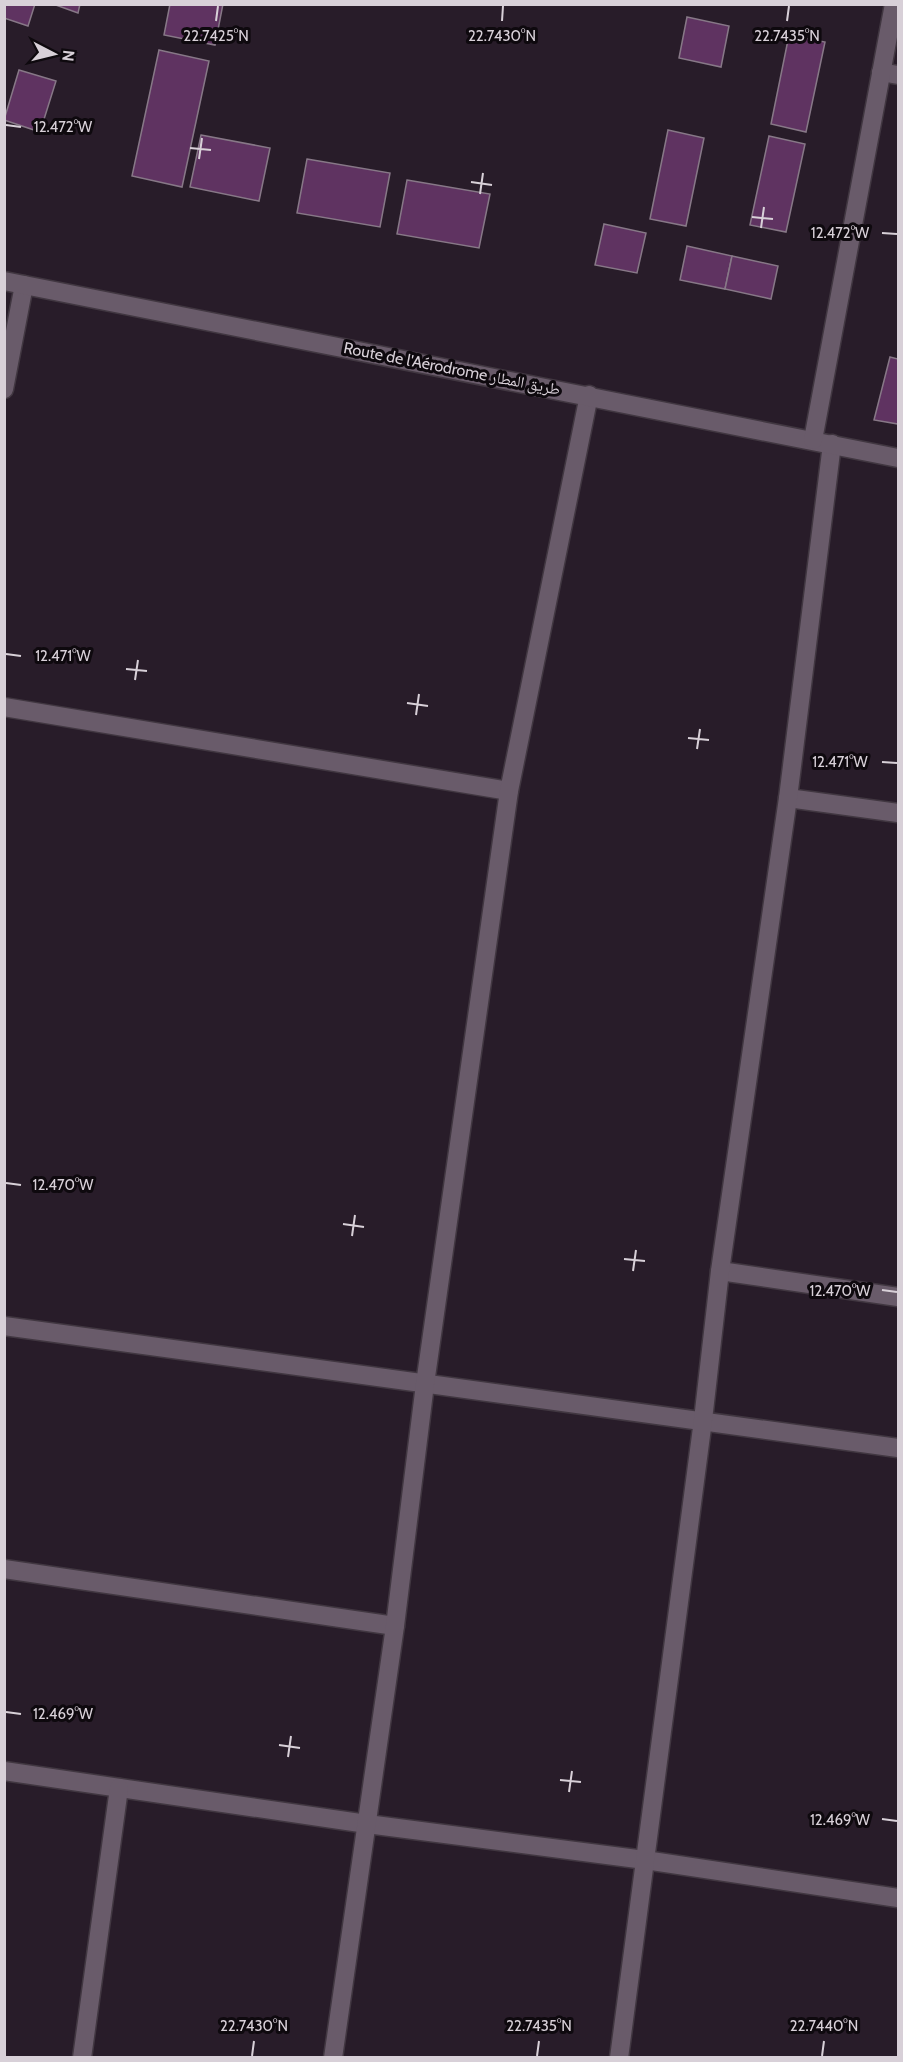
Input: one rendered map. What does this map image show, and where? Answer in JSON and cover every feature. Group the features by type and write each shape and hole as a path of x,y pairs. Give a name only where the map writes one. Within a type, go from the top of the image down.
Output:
{"street":[{"path":"813,440 890,73 894,4"},
{"name":"Route de l'Aérodrome طريق المطار","path":"4,281 898,458"},
{"path":"4,389 24,285"},
{"path":"333,2058 395,1626 425,1384 509,791 589,395"},
{"path":"619,2058 703,1420 720,1271 788,798 832,444"},
{"path":"4,707 509,791"},
{"path":"788,798 898,813"},
{"path":"720,1271 898,1297"},
{"path":"4,1326 898,1448"},
{"path":"4,1569 395,1626"},
{"path":"4,1771 367,1824 645,1860 898,1898"},
{"path":"82,2058 119,1788"}],"building":[{"path":"4,4 35,4 28,26 4,18"},
{"path":"53,4 80,4 78,13"},
{"path":"170,4 223,4 215,45 164,35"},
{"path":"687,17 729,26 721,67 679,58"},
{"path":"789,35 825,42 806,132 771,124"},
{"path":"159,50 209,61 182,187 132,176"},
{"path":"19,70 56,81 40,132 4,120"},
{"path":"668,130 704,138 686,226 650,219"},
{"path":"201,135 270,148 259,201 190,187"},
{"path":"769,136 805,144 786,232 750,225"},
{"path":"307,159 390,173 380,227 297,213"},
{"path":"407,180 490,194 479,248 397,234"},
{"path":"604,224 646,233 637,273 595,265"},
{"path":"687,246 732,256 725,289 680,280"},
{"path":"732,256 778,266 771,299 725,289"},
{"path":"890,357 898,359 898,424 874,420"}]}
